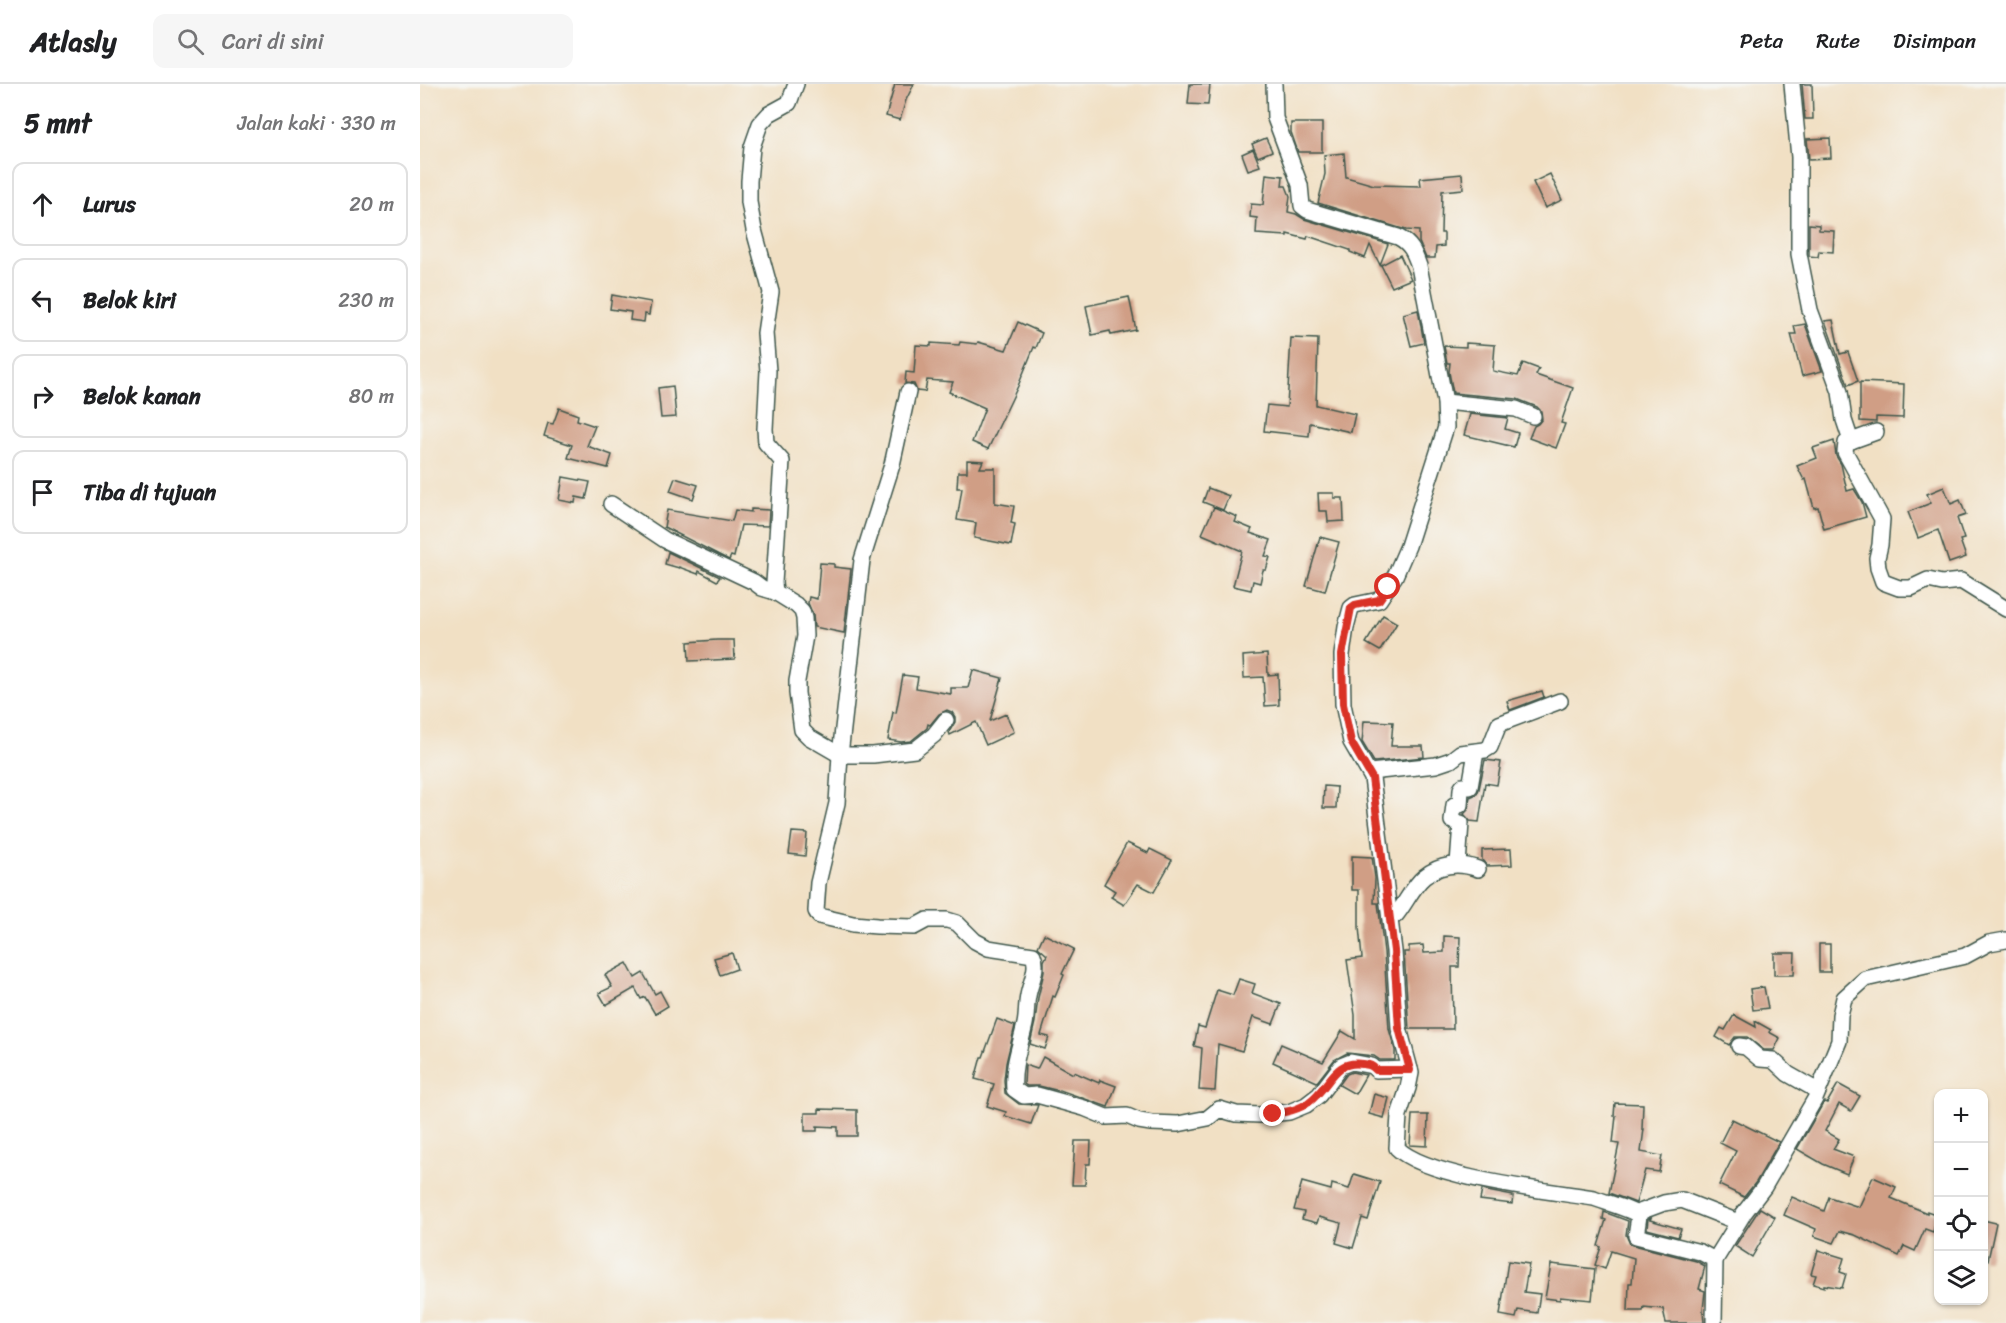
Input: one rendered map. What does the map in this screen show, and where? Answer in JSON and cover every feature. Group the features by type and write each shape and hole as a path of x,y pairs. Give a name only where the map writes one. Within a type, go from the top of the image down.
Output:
{"street":[{"path":"775,592 782,461 766,443 768,371 765,333 771,292 754,230 749,202 749,181 752,147 760,124 769,114 789,102 796,84"},
{"path":"1274,84 1275,118 1300,185 1302,206 1307,210 1398,237 1414,249 1445,402 1446,427 1408,546 1395,576 1379,600 1351,608 1342,655 1343,704 1351,742 1372,778 1394,951 1399,1028 1411,1077 1397,1124 1397,1148 1402,1153 1444,1171 1594,1198 1637,1213 1664,1203 1682,1200 1738,1222"},
{"path":"1792,84 1799,157 1799,254 1810,310 1840,392 1844,420 1851,441"},
{"path":"908,392 892,465 862,560 840,755 837,803 818,883 816,911 819,916 853,924 877,926 914,927 927,920 947,920 957,922 975,941 988,948 1033,955 1035,960 1026,1022 1013,1072 1014,1089 1024,1096 1037,1095 1084,1108 1106,1117 1126,1116 1151,1123 1178,1124 1208,1118 1219,1109 1236,1114 1260,1115 1289,1112 1306,1105 1319,1095 1341,1066 1351,1062 1372,1066 1376,1070 1410,1070"},
{"path":"1445,402 1516,409 1533,416"},
{"path":"1876,432 1846,443 1845,452 1882,519 1877,558 1883,582 1899,588 1911,588 1928,580 1942,583 1961,581 2006,609"},
{"path":"611,504 664,540 754,582 762,588 775,592 802,611 805,636 797,693 802,730 809,737 840,755 873,755 915,750 934,735 946,720"},
{"path":"1370,772 1436,765 1451,760 1460,753 1476,752 1490,747 1499,724 1560,701"},
{"path":"1458,864 1461,822 1452,821 1454,805 1460,805 1463,786 1470,787 1476,752"},
{"path":"1390,917 1396,915 1424,877 1446,865 1458,864 1478,869"},
{"path":"1714,1323 1715,1260 1738,1222 1764,1187 1818,1091 1839,1041 1840,1015 1844,998 1865,980 1965,956 1989,943 2006,940"},
{"path":"1739,1046 1746,1047 1760,1059 1773,1060 1788,1074 1818,1091"},
{"path":"1637,1213 1636,1236 1700,1252 1715,1260"}],"building":[{"path":"895,84 914,84 900,120 886,116"},
{"path":"1190,84 1210,84 1208,105 1188,104"},
{"path":"1802,84 1812,84 1813,119 1805,119"},
{"path":"1291,123 1322,123 1322,152 1298,152 1291,132"},
{"path":"1266,138 1272,151 1258,157 1252,144"},
{"path":"1830,138 1831,158 1809,159 1807,139"},
{"path":"1253,149 1260,166 1248,170 1242,154"},
{"path":"1344,153 1346,177 1374,185 1421,186 1420,178 1462,174 1463,189 1442,191 1441,233 1444,233 1444,246 1436,247 1435,258 1426,258 1419,242 1419,231 1406,230 1318,203 1325,174 1324,155"},
{"path":"1266,174 1283,176 1282,186 1286,186 1290,196 1288,212 1388,244 1380,265 1370,245 1365,258 1350,250 1308,236 1307,239 1287,234 1287,236 1256,234 1257,218 1250,217 1251,204 1263,205"},
{"path":"1550,174 1562,200 1545,208 1533,182"},
{"path":"1809,224 1819,225 1819,230 1834,231 1833,252 1819,251 1818,257 1809,256"},
{"path":"1400,255 1411,279 1392,287 1381,265"},
{"path":"612,295 651,302 649,315 645,314 644,322 630,320 631,312 610,309"},
{"path":"1129,297 1136,330 1111,335 1110,331 1092,335 1086,306"},
{"path":"1418,310 1424,343 1411,346 1403,314"},
{"path":"1833,320 1840,354 1848,352 1858,381 1848,385 1825,321"},
{"path":"1018,322 1042,333 988,449 972,442 985,408 949,392 953,382 927,380 925,392 917,391 914,384 905,383 906,372 914,373 916,345 931,346 931,343 959,345 960,342 977,344 978,342 1006,350"},
{"path":"1805,324 1822,371 1802,376 1791,334 1796,334 1794,326"},
{"path":"1291,338 1318,339 1316,405 1355,414 1351,432 1310,423 1309,436 1264,431 1267,405 1287,407"},
{"path":"1466,343 1495,345 1493,371 1518,376 1523,363 1539,369 1536,375 1573,388 1561,423 1565,424 1556,448 1529,438 1534,426 1542,419 1541,411 1537,407 1517,399 1453,393 1449,372 1450,363 1447,363 1444,346 1466,347"},
{"path":"1860,382 1904,384 1903,418 1876,417 1876,422 1860,421"},
{"path":"673,386 676,417 661,418 658,388"},
{"path":"559,408 578,415 577,420 595,426 587,446 612,455 608,468 568,458 572,445 544,436 548,423 553,424"},
{"path":"1470,414 1508,418 1505,429 1518,433 1514,447 1464,435"},
{"path":"1834,441 1836,456 1841,464 1847,491 1854,489 1862,502 1866,517 1824,529 1818,507 1814,508 1806,479 1804,480 1797,466 1817,458 1813,448"},
{"path":"967,460 983,461 980,468 995,468 995,503 1014,506 1011,523 1015,524 1011,545 974,538 976,523 957,520 962,488 957,488 958,472 967,472"},
{"path":"563,477 590,482 586,499 576,497 575,503 559,500"},
{"path":"675,478 698,485 693,499 670,491"},
{"path":"1944,487 1951,504 1960,500 1966,515 1957,518 1964,539 1960,540 1966,557 1949,563 1938,530 1918,538 1908,512 1931,503 1927,494"},
{"path":"1208,488 1229,496 1223,510 1203,502"},
{"path":"1318,493 1334,493 1334,498 1343,498 1344,521 1328,522 1327,511 1319,511"},
{"path":"1214,507 1237,517 1235,522 1252,529 1250,533 1271,540 1265,556 1270,557 1266,570 1263,570 1260,583 1253,581 1251,590 1233,586 1242,551 1202,534"},
{"path":"751,509 769,510 768,526 741,525 734,557 731,556 729,560 664,527 667,510 732,521 735,510 751,512"},
{"path":"1320,537 1339,542 1325,591 1306,586"},
{"path":"668,552 720,577 717,581 699,571 698,574 665,564"},
{"path":"820,563 851,569 844,633 814,627 813,615 808,603 809,597 817,599"},
{"path":"1383,615 1397,623 1380,651 1366,643"},
{"path":"734,640 735,659 689,661 688,642"},
{"path":"1267,654 1268,675 1278,674 1279,705 1265,706 1263,677 1244,678 1243,656"},
{"path":"973,670 1002,678 990,721 1006,714 1014,732 986,745 976,722 950,735 955,717 947,710 939,714 911,741 888,740 903,675 918,677 916,688 951,694 951,688 968,688"},
{"path":"1542,691 1544,697 1510,710 1507,701"},
{"path":"1364,721 1393,722 1391,746 1423,746 1424,757 1374,762 1362,742"},
{"path":"1485,760 1501,762 1497,785 1485,783 1479,822 1470,821 1464,814 1468,810 1470,797 1477,794 1479,789"},
{"path":"1324,786 1337,787 1336,808 1323,808"},
{"path":"792,832 807,833 805,856 789,854"},
{"path":"1127,843 1148,853 1150,849 1172,860 1154,892 1138,884 1124,905 1111,897 1115,891 1104,884"},
{"path":"1511,849 1512,865 1487,866 1482,860 1482,850"},
{"path":"1352,856 1372,857 1375,878 1374,903 1378,903 1389,1029 1395,1050 1395,1060 1380,1060 1374,1056 1347,1053 1334,1060 1317,1082 1273,1062 1281,1044 1323,1062 1342,1031 1355,1039 1355,1015 1347,960 1362,958 1359,890 1352,890"},
{"path":"1044,934 1074,949 1062,974 1064,975 1055,997 1053,996 1041,1035 1049,1037 1045,1049 1030,1044 1044,972 1044,961 1047,955 1038,947"},
{"path":"1444,936 1460,937 1459,967 1452,967 1453,1029 1409,1029 1404,952 1409,952 1409,946 1423,945 1424,953 1444,952"},
{"path":"1819,944 1830,944 1830,972 1819,972"},
{"path":"732,953 737,969 720,975 714,958"},
{"path":"1774,953 1795,953 1794,975 1774,975"},
{"path":"627,963 635,978 643,973 655,994 660,991 668,1006 655,1014 645,997 641,999 635,988 606,1005 599,993 612,987 605,975"},
{"path":"1239,979 1255,984 1252,993 1281,1004 1273,1024 1253,1017 1242,1051 1218,1044 1215,1091 1199,1090 1202,1048 1194,1046 1198,1026 1205,1028 1217,990 1233,995"},
{"path":"1764,987 1768,1008 1753,1010 1750,989"},
{"path":"1734,1015 1756,1027 1755,1021 1771,1030 1769,1032 1780,1038 1774,1050 1764,1050 1747,1037 1735,1037 1729,1045 1716,1037 1721,1028 1725,1030"},
{"path":"997,1019 1015,1026 1006,1063 1005,1093 1019,1104 1038,1105 1031,1124 1005,1116 1006,1112 987,1106 994,1084 975,1079 981,1057 983,1057"},
{"path":"1043,1057 1073,1074 1074,1072 1099,1083 1100,1080 1116,1086 1108,1107 1060,1090 1024,1084 1025,1065 1037,1069"},
{"path":"1352,1072 1366,1075 1355,1094 1339,1085 1347,1074"},
{"path":"1838,1084 1860,1096 1851,1111 1839,1104 1825,1131 1839,1139 1833,1149 1854,1157 1847,1174 1797,1149 1824,1102 1827,1103"},
{"path":"1374,1094 1389,1098 1384,1118 1369,1114"},
{"path":"1615,1103 1643,1104 1642,1129 1644,1129 1641,1152 1662,1156 1659,1172 1645,1170 1636,1203 1609,1193 1619,1144 1613,1143"},
{"path":"819,1109 857,1110 857,1136 838,1136 838,1127 817,1126 817,1131 805,1131 805,1113 819,1113"},
{"path":"1412,1115 1428,1115 1427,1146 1410,1145"},
{"path":"1732,1119 1779,1142 1756,1182 1744,1197 1719,1185 1736,1151 1720,1143"},
{"path":"1075,1141 1091,1141 1090,1164 1086,1164 1085,1185 1072,1185"},
{"path":"1354,1174 1380,1182 1368,1220 1362,1218 1353,1248 1336,1243 1341,1223 1319,1217 1317,1223 1302,1219 1304,1212 1294,1210 1302,1182 1331,1190 1332,1184 1349,1189"},
{"path":"1873,1177 1896,1187 1891,1198 1927,1213 1927,1211 1934,1214 1933,1232 1925,1229 1915,1251 1904,1246 1899,1256 1855,1235 1840,1231 1834,1243 1814,1236 1816,1229 1784,1215 1792,1197 1824,1211 1829,1197 1859,1207"},
{"path":"1482,1190 1513,1196 1512,1204 1480,1200"},
{"path":"1760,1208 1775,1217 1752,1257 1735,1246"},
{"path":"1604,1212 1628,1221 1626,1235 1630,1244 1696,1261 1705,1266 1699,1289 1705,1291 1704,1323 1666,1323 1663,1309 1644,1307 1643,1311 1628,1311 1629,1283 1632,1283 1634,1258 1611,1251 1605,1269 1595,1265 1606,1220 1603,1219"},
{"path":"1651,1218 1650,1220 1681,1229 1678,1237 1647,1229 1648,1219"},
{"path":"1988,1221 1996,1223 1988,1260"},
{"path":"1818,1250 1844,1258 1840,1272 1846,1274 1842,1288 1813,1284 1816,1275 1811,1274"},
{"path":"1508,1261 1529,1264 1524,1292 1540,1294 1537,1313 1518,1310 1516,1318 1500,1315"},
{"path":"1551,1264 1595,1269 1592,1300 1545,1298"}],"route":[{"path":"1273,1114 1289,1112 1306,1105 1319,1095 1341,1066 1351,1062 1372,1066 1376,1070 1410,1070 1399,1028 1394,951 1372,778 1351,742 1343,704 1342,655 1351,608 1379,600 1388,587"}]}
